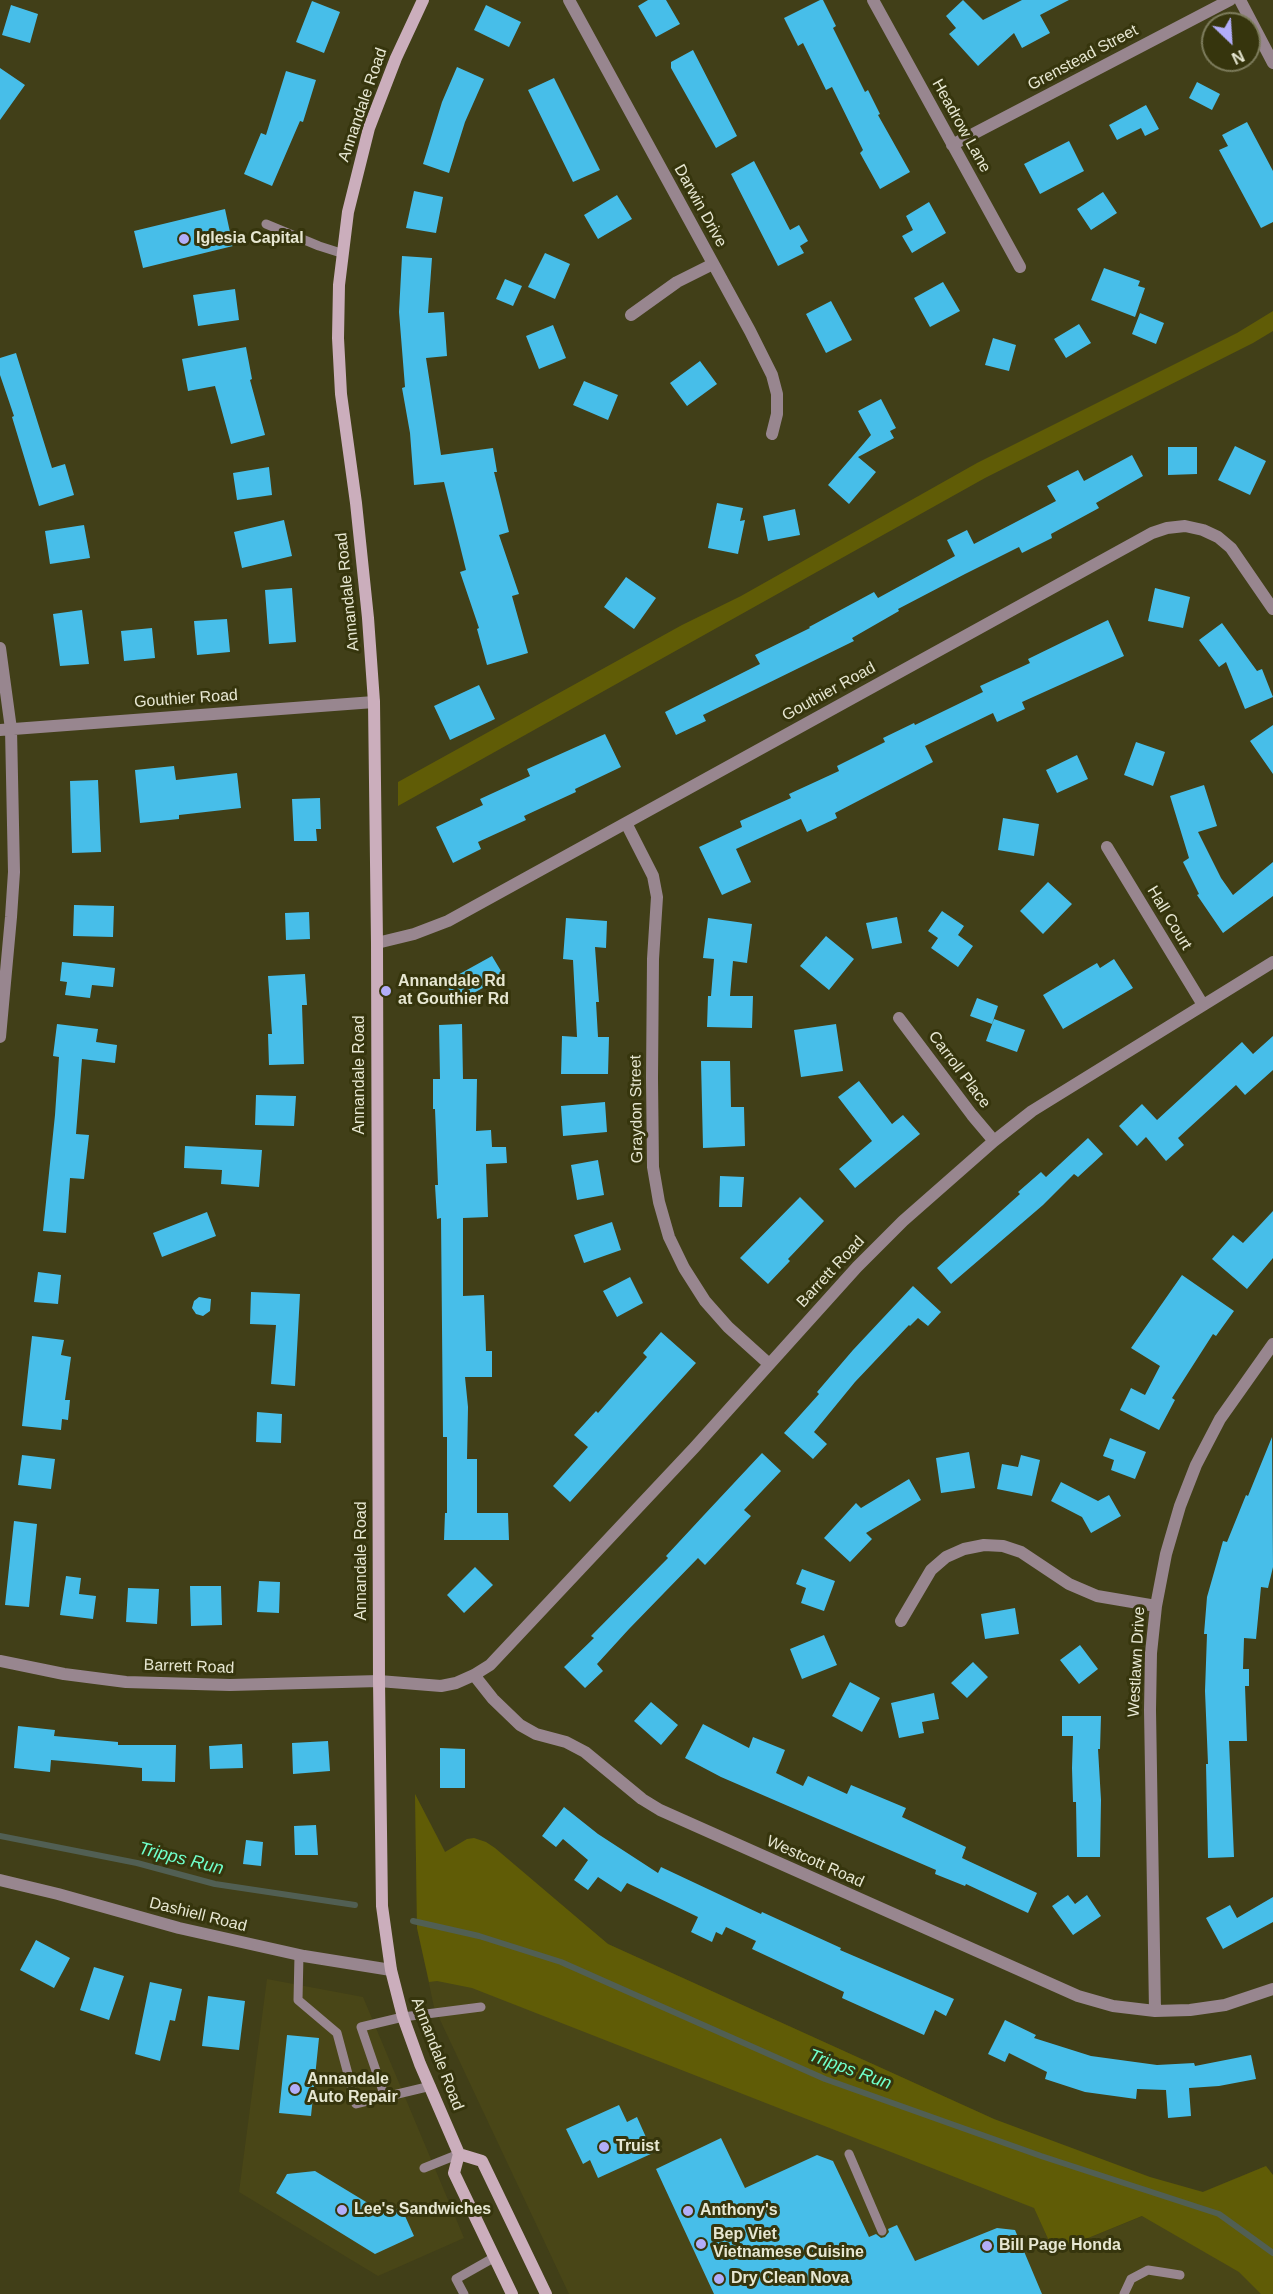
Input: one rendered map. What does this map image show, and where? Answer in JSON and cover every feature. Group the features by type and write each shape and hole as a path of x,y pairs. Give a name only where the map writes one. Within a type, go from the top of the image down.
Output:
{"main road":[{"name":"Annandale Road","path":"423,0 396,58 369,128 358,168 341,253 338,338 341,394 356,503 374,702 382,1906 391,1970 403,2017 420,2064 459,2154 454,2173 512,2294"},
{"path":"459,2154 482,2161 546,2294"}],"street":[{"name":"Darwin Drive","path":"569,0 772,375 777,394 777,414 772,434"},
{"name":"Headrow Lane","path":"873,0 1020,267"},
{"name":"Grenstead Street","path":"952,145 1230,0"},
{"path":"1240,0 1273,63"},
{"path":"630,315 676,282 713,264"},
{"name":"Gouthier Road","path":"377,944 414,934 448,921 1133,543 1167,528 1185,526 1203,530 1218,537 1231,548 1273,609"},
{"path":"0,648 14,872 12,917 0,1037"},
{"name":"Gouthier Road","path":"6,729 374,702"},
{"name":"Graydon Street","path":"626,823 653,876 657,897 653,959 652,1078 653,1167 659,1202 669,1237 684,1268 705,1300 728,1327 769,1364"},
{"name":"Hall Court","path":"1107,847 1203,1005"},
{"name":"Barrett Road","path":"474,1675 490,1665 694,1448 857,1267 903,1221 994,1141 1032,1112 1068,1087 1273,962"},
{"name":"Carroll Place","path":"898,1018 994,1141"},
{"name":"Westlawn Drive","path":"1155,2011 1150,1710 1151,1653 1156,1606 1166,1554 1180,1506 1196,1466 1220,1419 1273,1344"},
{"path":"901,1621 931,1570 946,1557 964,1549 984,1545 1003,1546 1021,1552 1069,1584 1097,1596 1156,1606"},
{"name":"Barrett Road","path":"0,1661 64,1674 126,1682 230,1685 379,1681"},
{"path":"379,1681 441,1686 456,1683 474,1675"},
{"name":"Westcott Road","path":"474,1675 520,1725 536,1734 566,1742 585,1752 642,1799 660,1810 1078,1996 1113,2006 1155,2011 1190,2010 1225,2005 1273,1989"},
{"name":"Dashiell Road","path":"0,1880 178,1928 299,1955 391,1970"}],"lane":[{"path":"266,224 341,253"},
{"path":"299,1955 298,2000 337,2033 356,2104 431,2086"},
{"path":"385,2097 361,2027 403,2017 481,2007"},
{"path":"424,2168 459,2154"},
{"path":"849,2154 882,2231"},
{"path":"464,2294 456,2279 495,2257"},
{"path":"1124,2294 1131,2279 1148,2270 1180,2275"}],"shaded area":[{"path":"1273,311 1273,331 1253,343 985,478 398,806 398,782 682,625 741,596 977,463 1237,333"},
{"path":"415,1794 468,1895 502,1855 608,1944 994,2119 1054,2252 1266,2166 1273,2175 1273,2294 569,2294 434,2007 417,1928"},
{"path":"415,1794 445,1852 467,1839 474,1838 486,1842 608,1944 994,2119 1150,2177 1203,2192 1266,2166 1273,2175 1273,2294 1261,2294 1239,2272 1142,2216 1054,2252 1034,2208 472,1988 437,1981 429,1982 417,1928"},
{"path":"267,1979 363,1997 464,2238 378,2276 239,2192"}],"building":[{"path":"648,0 666,0 680,24 656,37 638,6"},
{"path":"823,0 836,26 833,28 865,92 868,90 880,114 878,115 910,172 880,189 860,153 863,150 832,87 826,90 803,43 798,46 784,18"},
{"path":"963,0 983,20 1022,0 1069,0 1040,15 1050,33 1022,48 1014,33 978,66 949,34 956,28 946,16"},
{"path":"312,1 340,12 324,53 296,42"},
{"path":"11,5 38,14 30,43 2,35"},
{"path":"486,5 521,22 509,47 474,30"},
{"path":"693,50 737,136 716,148 671,68 671,62"},
{"path":"457,67 484,79 465,122 449,173 423,164 442,102"},
{"path":"0,68 25,85 0,120"},
{"path":"286,71 316,80 303,122 300,121 272,186 244,174 261,133 266,135"},
{"path":"554,78 600,170 573,182 528,90"},
{"path":"1197,82 1220,94 1212,110 1189,98"},
{"path":"1146,105 1159,129 1145,136 1141,128 1117,140 1109,125"},
{"path":"1247,122 1273,171 1273,222 1261,228 1219,150 1228,146 1222,135"},
{"path":"1069,141 1084,171 1040,194 1024,164"},
{"path":"754,161 790,230 799,225 808,241 800,246 804,253 778,266 731,174"},
{"path":"414,191 443,197 436,233 406,228"},
{"path":"1103,192 1117,213 1091,230 1077,209"},
{"path":"617,195 632,219 598,239 584,215"},
{"path":"929,202 946,233 912,253 902,236 913,230 906,216"},
{"name":"Iglesia Capital","path":"225,209 233,246 143,268 134,231"},
{"path":"545,253 570,264 555,299 528,287"},
{"path":"402,256 432,258 428,313 444,312 447,356 426,358 441,455 493,448 497,472 494,472 509,532 499,535 519,594 512,596 528,653 487,665 477,629 479,628 460,572 466,570 444,482 414,485 410,433 402,388 405,387 399,312"},
{"path":"1104,268 1140,281 1138,286 1145,288 1135,317 1091,300"},
{"path":"505,279 522,286 513,306 496,299"},
{"path":"943,282 960,311 930,327 914,298"},
{"path":"235,289 239,320 198,326 193,295"},
{"path":"831,301 852,340 826,353 806,314"},
{"path":"1140,313 1164,323 1156,344 1132,334"},
{"path":"1079,324 1091,343 1066,358 1054,339"},
{"path":"553,325 566,358 539,369 526,336"},
{"path":"993,338 1016,345 1009,371 985,365"},
{"path":"246,347 252,379 250,380 265,435 231,444 215,386 188,391 182,359"},
{"path":"16,353 52,468 65,464 74,495 39,506 0,375 0,358"},
{"path":"700,361 717,384 687,406 670,383"},
{"path":"584,381 618,395 608,420 573,405"},
{"path":"881,399 896,428 890,431 894,438 858,457 876,472 849,504 828,485 871,435 858,411"},
{"path":"1235,446 1266,461 1250,495 1218,480"},
{"path":"1168,447 1197,447 1197,474 1168,475"},
{"path":"1132,455 1143,476 1096,503 1099,508 1051,534 1052,538 1022,553 1019,547 898,609 899,611 852,638 854,641 703,715 706,721 676,735 665,712 760,664 755,655 810,628 874,592 878,598 955,556 947,540 967,530 974,544 1056,501 1047,486 1078,470 1084,481"},
{"path":"269,467 272,495 237,500 233,473"},
{"path":"717,503 743,508 740,521 745,520 738,554 708,548"},
{"path":"795,509 800,535 768,541 763,516"},
{"path":"284,520 292,556 242,568 234,532"},
{"path":"84,525 90,558 50,564 45,531"},
{"path":"626,577 656,598 634,629 604,607"},
{"path":"292,588 296,642 269,644 265,590"},
{"path":"1155,588 1190,597 1183,628 1148,621"},
{"path":"82,610 89,664 60,666 53,614"},
{"path":"227,619 230,652 197,655 194,621"},
{"path":"1108,620 1124,656 1022,702 1025,709 997,722 993,713 925,746 933,762 835,813 837,818 807,832 801,819 736,849 751,882 722,895 699,847 742,827 740,821 791,798 789,794 839,771 837,766 885,742 883,738 983,692 980,686 1030,663 1028,659"},
{"path":"1222,623 1257,671 1262,669 1273,697 1245,709 1226,662 1219,667 1199,640"},
{"path":"152,628 155,658 124,661 121,631"},
{"path":"479,685 495,719 450,740 434,706"},
{"path":"1273,725 1273,774 1250,741"},
{"path":"605,734 621,767 575,789 576,792 524,816 526,820 478,842 481,849 453,863 436,827 483,805 480,799 530,776 527,769"},
{"path":"1136,742 1165,752 1153,786 1124,775"},
{"path":"1077,755 1088,779 1057,793 1046,770"},
{"path":"174,766 176,780 237,773 241,808 179,815 179,819 140,823 135,770"},
{"path":"98,780 101,852 72,853 70,781"},
{"path":"1204,785 1217,826 1198,832 1221,878 1233,895 1273,862 1273,896 1223,933 1197,895 1199,894 1183,862 1189,858 1170,796"},
{"path":"320,798 321,829 316,829 317,841 294,841 292,799"},
{"path":"1003,818 1039,824 1034,856 998,850"},
{"path":"1048,882 1072,904 1043,934 1020,911"},
{"path":"74,905 114,906 113,937 73,936"},
{"path":"942,911 964,926 958,935 973,946 958,967 931,948 938,938 928,931"},
{"path":"309,912 310,939 286,940 285,913"},
{"path":"897,917 902,943 872,949 866,923"},
{"path":"566,918 607,921 606,948 595,947 599,1002 596,1002 598,1037 609,1037 608,1074 561,1074 562,1036 577,1037 573,960 563,959"},
{"path":"708,918 752,924 747,963 733,961 730,996 753,996 752,1028 707,1027 708,996 711,996 714,959 703,958"},
{"path":"826,936 854,959 829,990 800,966"},
{"path":"492,956 504,976 456,1003 445,982"},
{"path":"1114,959 1133,988 1063,1029 1043,995 1097,963 1100,968"},
{"path":"62,962 115,968 113,987 92,985 90,998 65,995 67,982 60,981"},
{"path":"305,974 307,1005 302,1005 304,1064 269,1065 268,1034 272,1034 268,976"},
{"path":"977,998 998,1006 992,1024 970,1016"},
{"path":"994,1019 1025,1030 1017,1052 986,1041"},
{"path":"57,1024 98,1029 96,1042 117,1045 115,1063 82,1059 76,1134 89,1135 84,1179 70,1178 66,1233 43,1231 59,1057 53,1056"},
{"path":"462,1024 463,1079 477,1079 476,1131 491,1130 492,1147 506,1147 507,1163 486,1164 488,1217 463,1218 463,1296 484,1295 486,1351 492,1351 492,1377 465,1377 468,1407 467,1459 477,1459 477,1513 508,1513 509,1540 444,1540 445,1513 447,1513 447,1437 443,1437 441,1218 437,1219 435,1185 438,1185 433,1079 440,1079 439,1025"},
{"path":"836,1024 843,1071 801,1077 794,1030"},
{"path":"1273,1036 1273,1070 1245,1095 1236,1085 1178,1138 1184,1145 1166,1161 1146,1137 1137,1146 1119,1126 1142,1104 1157,1120 1242,1042 1253,1054"},
{"path":"701,1061 730,1061 731,1107 744,1107 745,1146 703,1148"},
{"path":"859,1081 892,1124 903,1115 920,1134 855,1188 839,1169 872,1141 838,1097"},
{"path":"256,1095 296,1096 294,1126 255,1125"},
{"path":"605,1102 607,1132 563,1136 561,1106"},
{"path":"1088,1138 1103,1154 1078,1177 1074,1174 1043,1205 951,1284 937,1268 1020,1194 1018,1192 1041,1172 1046,1177"},
{"path":"185,1146 262,1150 259,1187 221,1184 222,1170 184,1168"},
{"path":"598,1160 604,1195 577,1200 571,1165"},
{"path":"720,1176 744,1177 742,1207 719,1207"},
{"path":"800,1197 824,1221 768,1284 740,1258"},
{"path":"1273,1211 1273,1258 1247,1289 1212,1259 1233,1235 1243,1243"},
{"path":"207,1212 216,1236 162,1257 153,1233"},
{"path":"612,1222 621,1250 584,1263 574,1235"},
{"path":"38,1272 61,1275 58,1304 34,1302"},
{"path":"1182,1275 1234,1311 1216,1336 1213,1334 1172,1398 1175,1400 1159,1430 1120,1410 1131,1388 1145,1395 1160,1366 1131,1348"},
{"path":"630,1277 643,1303 617,1317 603,1291"},
{"path":"913,1286 941,1312 928,1326 918,1318 909,1325 855,1382 814,1432 827,1444 813,1459 784,1433 819,1394 817,1392 853,1350"},
{"path":"251,1292 300,1294 295,1386 271,1384 276,1325 250,1324"},
{"path":"199,1297 211,1299 210,1311 203,1316 196,1314 192,1308 194,1301"},
{"path":"661,1332 696,1363 570,1502 553,1486 588,1447 574,1435 596,1411 598,1413 647,1357 643,1353"},
{"path":"32,1336 64,1340 61,1355 71,1357 65,1400 70,1400 68,1420 62,1419 61,1430 22,1426"},
{"path":"257,1412 282,1414 281,1443 256,1442"},
{"path":"1272,1437 1273,1567 1268,1588 1261,1587 1256,1639 1244,1638 1243,1669 1249,1669 1249,1686 1245,1686 1247,1741 1229,1741 1234,1857 1208,1858 1205,1691 1207,1634 1204,1634 1207,1597 1223,1541 1227,1542"},
{"path":"1110,1438 1146,1452 1135,1479 1111,1470 1114,1460 1103,1456"},
{"path":"969,1452 975,1488 941,1493 936,1458"},
{"path":"762,1453 781,1471 744,1510 751,1516 705,1565 698,1558 629,1629 597,1664 603,1671 585,1688 564,1667 594,1638 591,1636 668,1558 666,1556"},
{"path":"22,1455 55,1459 51,1489 18,1485"},
{"path":"1021,1455 1040,1460 1032,1496 997,1489 1002,1464 1018,1467"},
{"path":"909,1479 921,1500 866,1533 872,1539 850,1562 824,1538 856,1503 861,1508"},
{"path":"1061,1482 1098,1501 1109,1495 1121,1516 1091,1533 1082,1517 1051,1501"},
{"path":"14,1521 37,1524 29,1607 5,1605"},
{"path":"475,1567 493,1585 464,1613 447,1595"},
{"path":"802,1569 835,1581 824,1611 801,1603 806,1588 796,1584"},
{"path":"66,1576 81,1578 79,1594 96,1596 93,1619 60,1615"},
{"path":"259,1581 280,1582 279,1613 257,1612"},
{"path":"190,1586 221,1586 222,1625 191,1626"},
{"path":"128,1588 159,1589 157,1624 126,1622"},
{"path":"1015,1608 1019,1634 985,1639 981,1614"},
{"path":"824,1635 837,1665 802,1679 790,1649"},
{"path":"1080,1645 1098,1669 1079,1684 1060,1660"},
{"path":"973,1662 988,1677 967,1698 951,1683"},
{"path":"850,1682 880,1698 862,1732 832,1716"},
{"path":"934,1693 939,1719 922,1722 924,1733 899,1738 891,1703"},
{"path":"651,1702 678,1725 661,1745 634,1721"},
{"path":"1062,1716 1101,1716 1100,1749 1098,1749 1101,1800 1100,1857 1077,1857 1076,1802 1073,1802 1073,1736 1062,1736"},
{"path":"703,1724 749,1748 753,1737 785,1750 776,1773 803,1786 808,1776 847,1794 851,1785 906,1808 902,1817 966,1847 962,1858 1037,1893 1028,1913 966,1884 965,1886 935,1874 936,1870 721,1777 685,1758"},
{"path":"18,1726 55,1730 54,1736 118,1742 118,1745 176,1745 175,1782 142,1781 142,1768 51,1760 50,1772 14,1768"},
{"path":"328,1741 330,1771 293,1774 292,1743"},
{"path":"242,1744 243,1768 210,1769 209,1746"},
{"path":"440,1748 465,1749 465,1788 440,1788"},
{"path":"564,1807 598,1834 658,1873 661,1867 761,1914 762,1912 841,1948 840,1950 954,1999 946,2016 935,2010 924,2035 842,1998 844,1992 752,1949 756,1941 726,1927 722,1935 716,1932 712,1942 691,1932 698,1917 627,1883 621,1892 598,1877 588,1890 574,1880 588,1860 563,1839 556,1847 542,1836"},
{"path":"316,1825 318,1855 295,1855 294,1826"},
{"path":"246,1840 263,1842 261,1866 243,1864"},
{"path":"1068,1895 1075,1904 1087,1895 1101,1916 1073,1935 1052,1906"},
{"path":"1273,1897 1273,1922 1223,1949 1206,1918 1230,1905 1237,1918"},
{"path":"36,1940 70,1958 54,1988 20,1970"},
{"path":"94,1967 124,1976 109,2020 80,2010"},
{"path":"150,1982 182,1989 175,2021 170,2020 160,2061 135,2054"},
{"path":"208,1996 245,2001 239,2050 202,2046"},
{"path":"1005,2020 1036,2035 1034,2038 1091,2056 1157,2065 1194,2063 1195,2066 1251,2055 1256,2079 1219,2086 1189,2088 1191,2116 1168,2118 1166,2090 1137,2089 1136,2099 1085,2092 1045,2079 1047,2072 1009,2053 1005,2062 988,2054"},
{"path":"287,2035 319,2038 311,2116 279,2113"},
{"name":"Truist","path":"619,2105 627,2122 637,2117 653,2153 598,2178 590,2160 583,2164 566,2129"},
{"path":"721,2138 745,2188 817,2155 833,2161 869,2237 876,2234 881,2238 885,2237 889,2232 888,2229 897,2225 915,2261 997,2228 1015,2230 1042,2294 714,2294 656,2169"},
{"name":"Lee's Sandwiches","path":"315,2171 386,2214 401,2207 414,2236 375,2254 276,2193 287,2174"}],"waterway":[{"name":"Tripps Run","path":"0,1836 137,1863 215,1884 355,1905"},
{"name":"Tripps Run","path":"413,1921 479,1936 561,1962 825,2079 1041,2156 1219,2214 1273,2253"}],"place":[{"name":"Iglesia Capital","path":"184,239"},
{"name":"Annandale Rd at Gouthier Rd","path":"386,991"},
{"name":"Annandale Auto Repair","path":"295,2089"},
{"name":"Truist","path":"604,2147"},
{"name":"Lee's Sandwiches","path":"342,2210"},
{"name":"Anthony's","path":"688,2211"},
{"name":"Bep Viet Vietnamese Cuisine","path":"701,2244"},
{"name":"Bill Page Honda","path":"987,2246"},
{"name":"Dry Clean Nova","path":"719,2279"}]}
